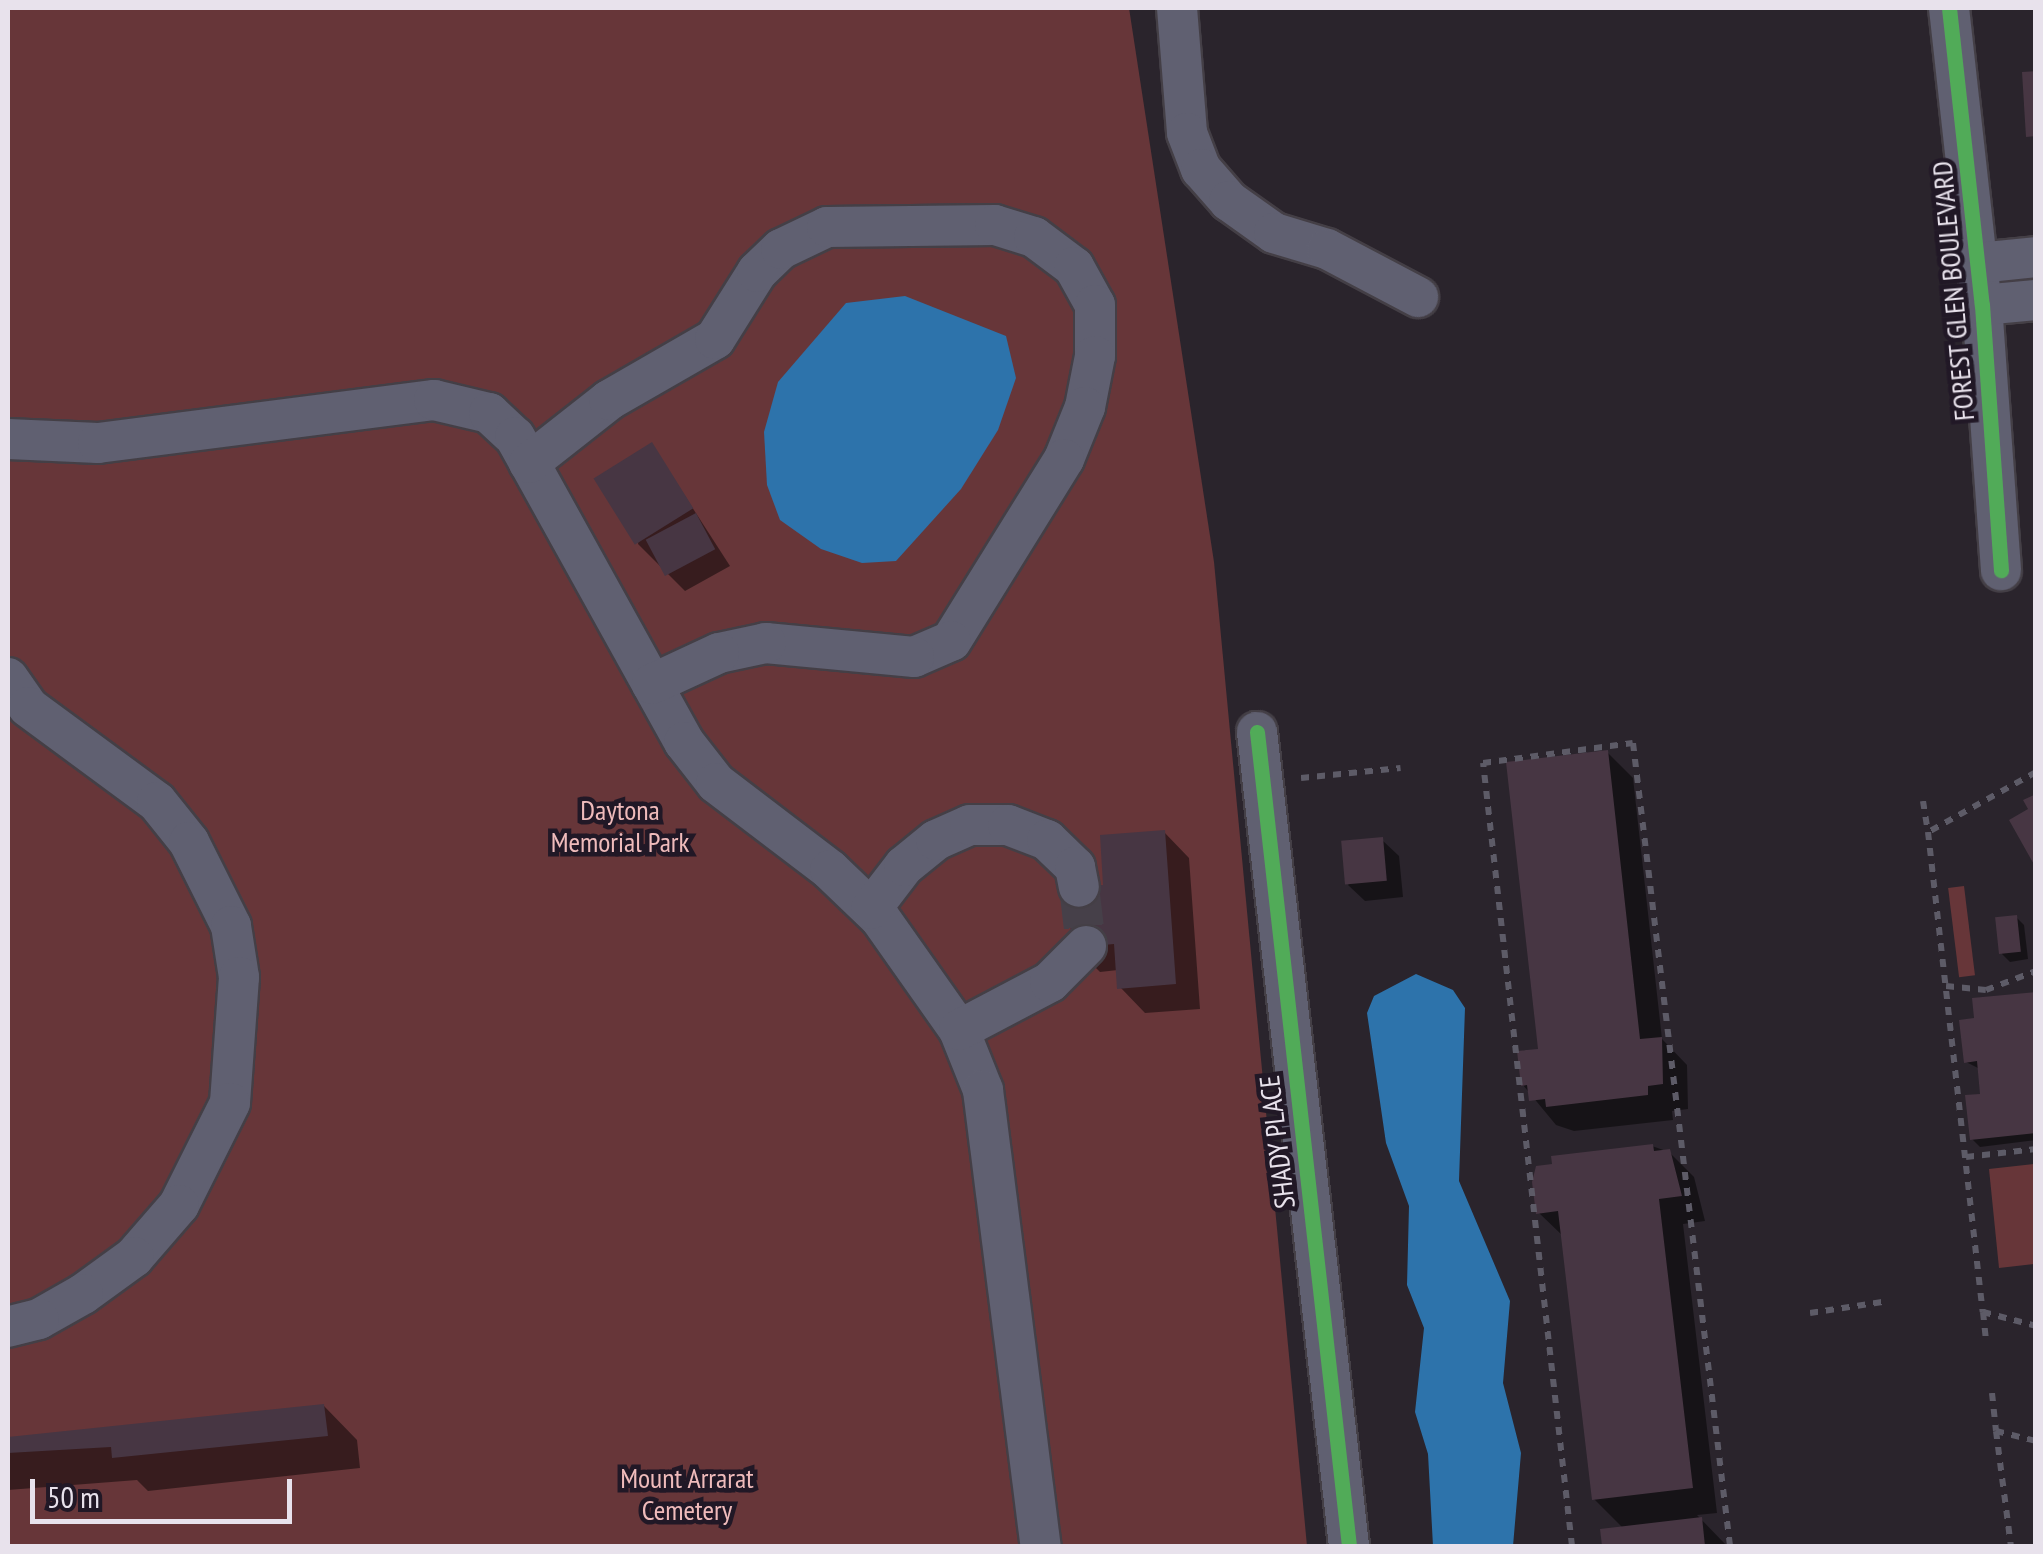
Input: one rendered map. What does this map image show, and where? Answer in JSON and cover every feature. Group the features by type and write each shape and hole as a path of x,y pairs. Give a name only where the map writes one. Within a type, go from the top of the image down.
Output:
{"street":[{"path":"1177,8 1180,83 1201,169 1229,201 1274,232 1327,249 1418,297"},
{"name":"FOREST GLEN BOULEVARD","path":"1949,8 1982,305 2000,570"},
{"path":"529,463 608,400 714,338 757,272 781,249 826,227 995,226 1034,237 1081,280 1095,305 1096,356 1085,407 1064,459 951,641 914,657 766,642 719,653 652,684"},
{"path":"1978,263 2036,257"},
{"path":"1982,305 2036,300"},
{"path":"8,438 98,443 434,400 489,413 529,463 684,742 716,783 871,909 959,1030 982,1090 1041,1546"},
{"path":"8,678 28,707 157,802 189,842 231,926 239,976 230,1103 179,1205 134,1257 84,1294 39,1319 8,1327"},
{"name":"SHADY PLACE","path":"1257,732 1350,1546"},
{"path":"871,909 904,866 936,840 970,825 1008,825 1047,840 1075,867 1079,886"},
{"path":"959,1030 1050,982 1086,946"}],"path":[{"path":"1572,1546 1483,762 1633,743 1730,1546"},
{"path":"1301,778 1401,768"},
{"path":"1928,832 2036,772"},
{"path":"1924,801 1986,1341"},
{"path":"1946,986 1986,990 2036,971"},
{"path":"1966,1157 2036,1148"},
{"path":"1810,1314 1882,1302"},
{"path":"1982,1312 2036,1326"},
{"path":"1992,1393 2011,1546"},
{"path":"1996,1431 2036,1442"}],"green space":[{"name":"Daytona Memorial Park","path":"8,8 1129,8 1214,562 1307,1546 8,1546"},
{"path":"1964,886 1975,975 1959,977 1948,888"},
{"path":"2035,1164 2035,1264 1999,1268 1989,1169"}],"water":[{"path":"905,296 1006,336 1016,378 998,430 961,489 896,561 862,563 821,549 780,520 767,485 764,432 778,382 846,303"},
{"path":"1416,974 1453,990 1465,1008 1459,1181 1510,1301 1503,1383 1521,1453 1513,1546 1433,1546 1428,1454 1415,1412 1424,1328 1407,1285 1409,1206 1386,1143 1367,1013 1374,996"}],"building":[{"path":"2036,71 2036,136 2026,137 2022,72"},
{"path":"652,442 693,508 635,545 593,479"},
{"path":"696,513 715,549 665,576 646,540"},
{"path":"1608,750 1640,1039 1662,1037 1663,1084 1648,1086 1648,1095 1546,1107 1545,1099 1529,1101 1527,1085 1521,1086 1517,1051 1538,1049 1506,762"},
{"path":"2036,794 2036,868 2009,820 2028,809 2023,800"},
{"path":"1165,830 1176,984 1117,989 1114,944 1072,948 1067,887 1103,885 1100,835"},
{"path":"1383,837 1387,881 1345,884 1341,841"},
{"path":"2017,915 2021,952 1999,954 1995,917"},
{"path":"2036,992 2036,1133 1970,1140 1965,1095 1980,1094 1977,1061 1964,1063 1959,1020 1974,1018 1972,998"},
{"path":"1653,1144 1654,1151 1670,1149 1682,1196 1659,1199 1693,1488 1592,1500 1558,1211 1536,1214 1532,1182 1536,1166 1552,1164 1551,1156"},
{"path":"324,1404 328,1436 112,1458 111,1447 8,1453 8,1437"},
{"path":"1702,1517 1705,1546 1602,1546 1600,1529"}],"tunnel":[{"path":"1079,887 1086,946"}],"cycle path":[{"path":"1949,8 1982,305 2001,570"},
{"path":"1257,732 1349,1546"}],"park label":[{"name":"Mount Arrarat Cemetery","path":"687,1494"}]}
